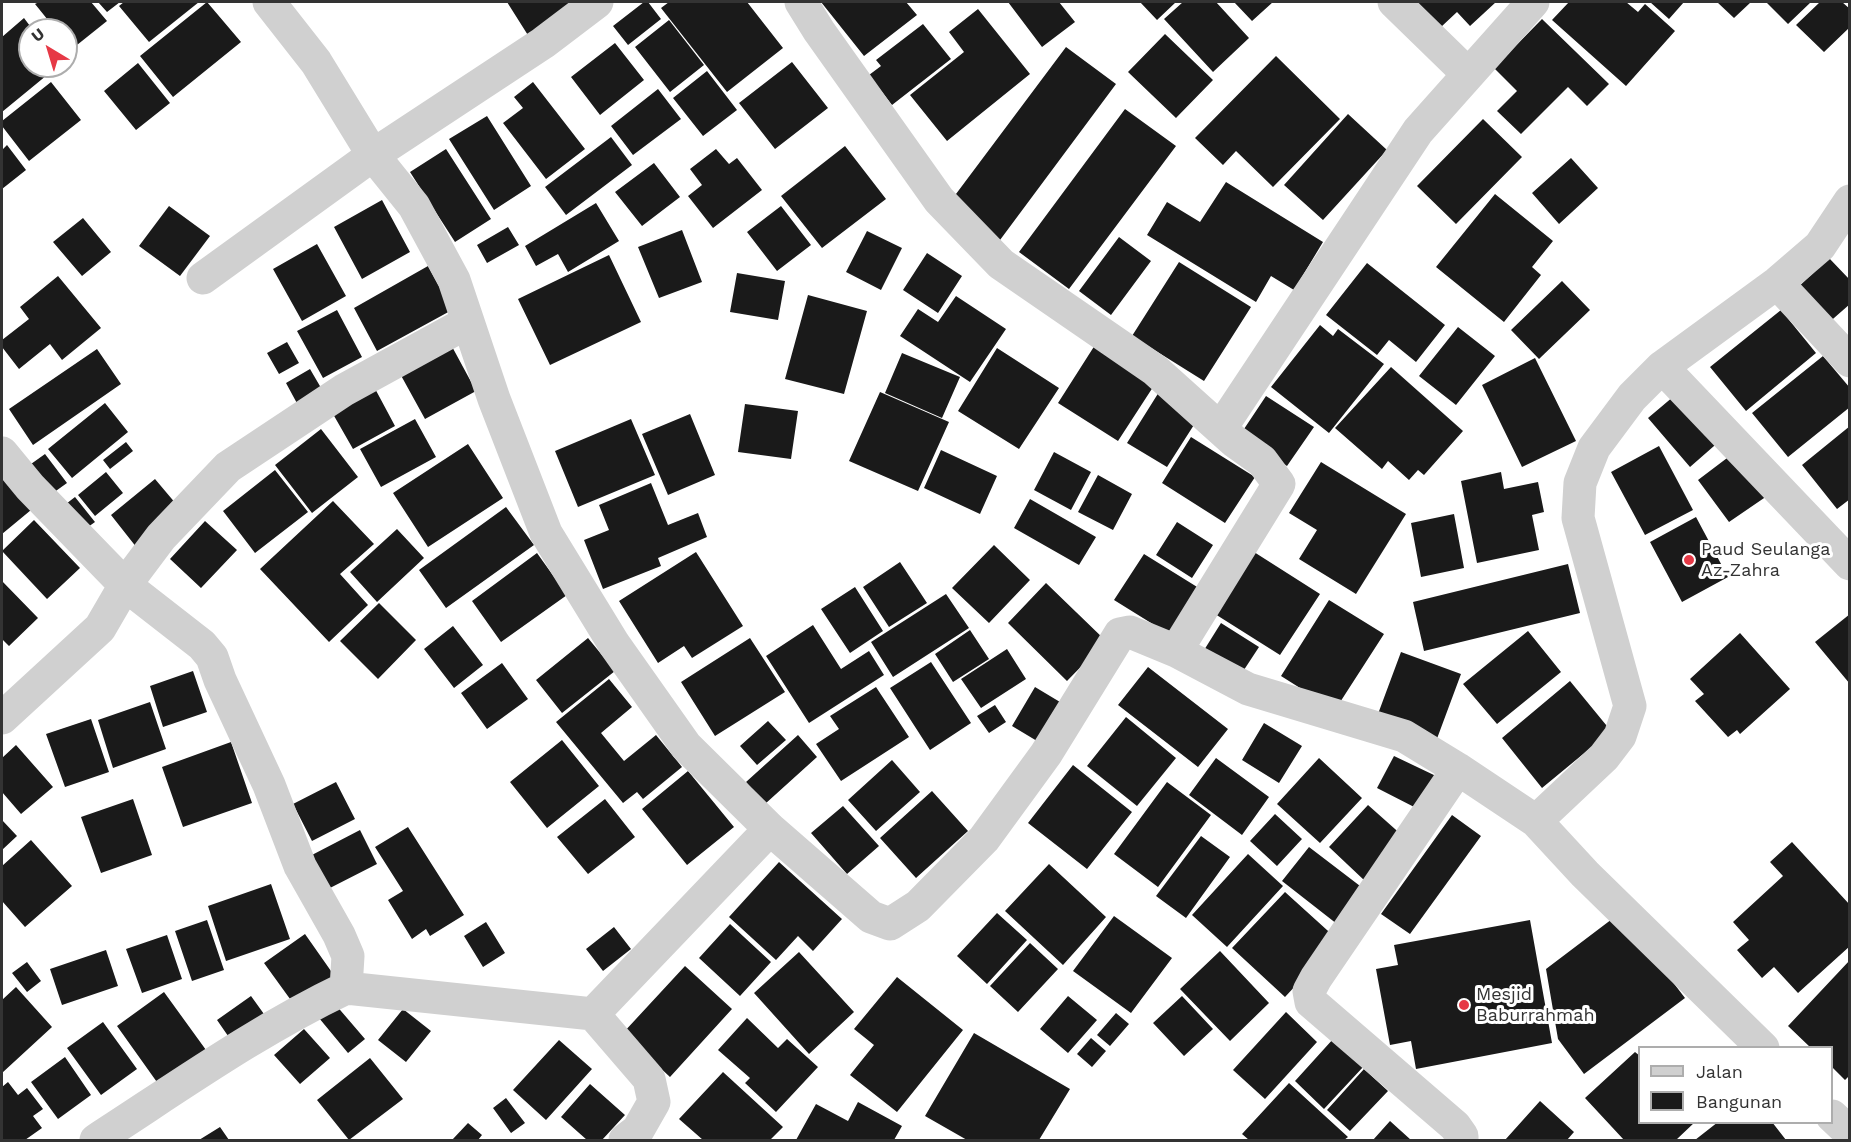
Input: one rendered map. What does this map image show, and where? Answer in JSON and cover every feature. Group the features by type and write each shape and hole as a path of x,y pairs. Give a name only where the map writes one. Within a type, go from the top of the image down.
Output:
{"street":[{"path":"269,2 316,62 373,155 414,206 454,280 494,399 546,533 614,644 686,746 770,829 871,917 890,924 918,906 984,839 1046,754 1120,634 1130,632 1176,651 1248,689 1404,736 1536,821 1585,874 1762,1046"},
{"path":"203,278 373,155 543,43 597,2"},
{"path":"801,2 819,31 939,200 1001,264 1155,370 1234,441 1262,461 1279,484 1176,651"},
{"path":"1394,2 1468,74"},
{"path":"1221,428 1418,131 1533,2"},
{"path":"1536,821 1604,757 1620,736 1630,706 1578,518 1580,483 1594,448 1632,397 1662,367 1777,283 1820,246 1850,201"},
{"path":"1777,283 1850,361"},
{"path":"2,718 100,628 125,585 161,537 228,468 344,390 468,322"},
{"path":"1662,367 1850,564"},
{"path":"2,453 30,487 125,585 202,645 212,657 269,785 300,866 339,935 348,956 346,988"},
{"path":"1458,770 1309,991 1311,1002 1455,1126 1462,1140"},
{"path":"593,1014 770,829"},
{"path":"96,1140 235,1050 346,988 593,1014 649,1078 654,1102 638,1130 625,1140"},
{"path":"1833,1117 1850,1133"}],"building":[{"path":"39,2 91,2 107,21 78,44 78,18 46,18 35,4"},
{"path":"98,2 120,2 107,12"},
{"path":"124,2 199,2 149,42 119,6"},
{"path":"207,2 241,42 173,97 140,56"},
{"path":"507,2 593,2 531,40"},
{"path":"644,2 648,2 661,19 628,45 613,26"},
{"path":"669,2 747,2 783,48 727,92 661,8"},
{"path":"821,2 906,2 917,15 864,56"},
{"path":"1008,2 1059,2 1075,22 1042,47"},
{"path":"1140,2 1176,2 1157,20"},
{"path":"1183,2 1216,2 1249,38 1213,72 1164,19"},
{"path":"1234,2 1273,2 1252,21"},
{"path":"1416,2 1496,2 1470,26 1457,12 1441,27"},
{"path":"1569,2 1626,2 1638,12 1645,4 1675,31 1626,86 1552,20"},
{"path":"1650,2 1684,2 1669,19"},
{"path":"1717,2 1751,2 1734,18"},
{"path":"1766,2 1811,2 1788,24"},
{"path":"1820,2 1842,2 1850,9 1850,27 1824,52 1796,25"},
{"path":"978,9 1030,74 947,141 910,95 964,52 949,32"},
{"path":"1542,19 1609,84 1587,106 1568,87 1521,134 1497,111 1517,91 1494,68"},
{"path":"669,20 704,65 670,92 635,47"},
{"path":"18,23 18,78 43,78 2,112 2,37"},
{"path":"923,24 951,59 892,105 869,75 881,66 876,60"},
{"path":"1165,34 1213,80 1176,118 1128,72"},
{"path":"615,43 644,80 600,115 571,77"},
{"path":"1066,47 1116,84 1000,240 950,202"},
{"path":"1276,56 1340,119 1273,187 1236,151 1223,165 1195,138"},
{"path":"792,62 828,108 775,149 739,103"},
{"path":"138,63 170,103 136,130 104,91"},
{"path":"707,71 737,110 703,136 673,98"},
{"path":"51,82 81,120 29,161 2,126 2,121"},
{"path":"533,82 585,149 546,179 503,123 523,108 514,97"},
{"path":"658,89 681,119 633,155 611,126"},
{"path":"1125,109 1176,146 1069,289 1019,252"},
{"path":"1348,114 1387,150 1323,220 1284,185"},
{"path":"487,116 531,186 494,210 449,139"},
{"path":"1483,119 1522,157 1456,224 1417,186"},
{"path":"611,137 632,165 566,215 545,187"},
{"path":"7,145 26,170 2,189 2,150"},
{"path":"845,146 886,199 822,248 781,196"},
{"path":"446,149 491,219 455,242 410,172"},
{"path":"716,149 729,164 737,158 762,190 713,228 688,196 702,185 690,169"},
{"path":"1571,158 1598,188 1559,224 1532,193"},
{"path":"654,163 680,197 642,226 615,192"},
{"path":"1226,182 1323,242 1294,290 1271,276 1256,302 1147,235 1167,202 1200,222"},
{"path":"1495,194 1553,241 1532,267 1541,275 1504,322 1436,267"},
{"path":"382,200 410,252 362,279 334,227"},
{"path":"596,203 619,241 568,272 558,254 536,266 525,246"},
{"path":"169,206 210,236 180,276 139,246"},
{"path":"781,206 811,245 777,271 747,232"},
{"path":"83,218 111,252 82,276 53,242"},
{"path":"508,227 519,245 487,263 477,245"},
{"path":"682,230 702,282 659,298 638,247"},
{"path":"867,231 902,248 881,290 846,272"},
{"path":"1119,237 1151,261 1111,315 1079,291"},
{"path":"317,244 346,296 302,321 273,269"},
{"path":"927,253 962,276 938,313 903,290"},
{"path":"609,255 641,322 550,365 518,299"},
{"path":"1829,258 1850,280 1850,304 1826,325 1794,291"},
{"path":"1179,262 1251,307 1204,381 1132,336"},
{"path":"1367,263 1445,325 1416,362 1389,340 1377,355 1326,315"},
{"path":"428,266 452,310 377,351 354,308"},
{"path":"737,273 785,281 778,320 730,312"},
{"path":"58,276 101,328 62,360 50,344 19,369 2,347 2,340 29,319 20,307"},
{"path":"1562,281 1590,310 1539,359 1511,330"},
{"path":"808,295 867,311 844,394 785,379"},
{"path":"956,296 1006,329 970,382 900,336 918,309 938,322"},
{"path":"337,310 362,357 323,378 297,331"},
{"path":"1781,310 1816,353 1746,411 1710,367"},
{"path":"1320,325 1333,336 1338,329 1384,364 1329,433 1271,387"},
{"path":"1458,327 1495,356 1456,405 1419,376"},
{"path":"449,341 476,391 425,419 398,370"},
{"path":"287,342 299,363 279,374 267,353"},
{"path":"1095,345 1155,384 1118,441 1058,403"},
{"path":"997,348 1059,388 1019,449 958,411"},
{"path":"97,349 121,384 33,445 9,409"},
{"path":"902,353 960,377 942,418 885,393"},
{"path":"1823,356 1850,388 1850,407 1788,457 1752,413"},
{"path":"1535,358 1576,441 1522,467 1482,385"},
{"path":"1391,367 1463,431 1424,475 1418,470 1409,480 1388,461 1382,469 1335,428"},
{"path":"310,369 324,393 299,407 286,383"},
{"path":"372,383 395,426 353,449 329,407"},
{"path":"1680,391 1722,439 1690,467 1648,418"},
{"path":"880,392 949,422 918,491 849,461"},
{"path":"1159,392 1199,417 1167,467 1127,443"},
{"path":"1266,396 1314,427 1287,466 1240,435"},
{"path":"105,403 128,432 72,478 48,449"},
{"path":"745,404 798,411 791,459 738,452"},
{"path":"690,414 715,475 668,495 642,434"},
{"path":"415,419 436,457 381,487 360,449"},
{"path":"631,419 655,475 578,507 555,451"},
{"path":"1850,426 1850,499 1837,509 1802,465"},
{"path":"321,429 358,477 312,513 275,465"},
{"path":"1191,437 1255,477 1225,523 1162,483"},
{"path":"126,442 133,451 110,469 103,460"},
{"path":"468,444 503,498 428,547 393,493"},
{"path":"1659,446 1693,510 1645,535 1611,472"},
{"path":"941,450 997,476 980,514 924,488"},
{"path":"1054,452 1091,472 1071,510 1034,490"},
{"path":"1735,452 1767,496 1729,522 1698,480"},
{"path":"45,454 67,483 46,498 24,469"},
{"path":"1321,462 1406,514 1356,594 1299,559 1317,530 1289,513"},
{"path":"275,470 308,512 255,553 223,511"},
{"path":"106,472 123,493 95,516 78,495"},
{"path":"1501,472 1504,489 1538,482 1544,512 1532,515 1539,550 1477,563 1461,481"},
{"path":"2,474 31,510 2,534"},
{"path":"1098,475 1132,494 1113,530 1078,512"},
{"path":"155,479 182,511 137,548 111,515"},
{"path":"651,483 668,525 698,513 707,537 658,558 661,566 603,589 584,540 609,530 599,505"},
{"path":"75,497 95,522 81,532 62,507"},
{"path":"1030,499 1096,537 1079,565 1014,528"},
{"path":"333,501 374,544 340,574 368,605 329,642 260,569"},
{"path":"506,507 534,545 446,608 419,570"},
{"path":"1454,514 1464,568 1421,577 1411,523"},
{"name":"Paud Seulanga Az-Zahra","path":"1696,517 1728,577 1682,602 1650,542"},
{"path":"34,520 80,568 47,599 2,551"},
{"path":"205,521 237,550 201,588 170,559"},
{"path":"1177,522 1213,545 1192,578 1156,555"},
{"path":"397,529 424,558 377,602 350,572"},
{"path":"994,545 1030,580 989,623 952,588"},
{"path":"696,552 743,626 692,658 684,646 658,663 619,601"},
{"path":"1254,552 1320,594 1280,655 1215,614"},
{"path":"537,553 567,595 501,642 472,601"},
{"path":"1144,554 1202,590 1172,636 1114,600"},
{"path":"900,562 927,603 889,627 863,587"},
{"path":"1568,564 1580,613 1424,651 1413,602"},
{"path":"2,581 38,618 9,646 2,639"},
{"path":"1046,583 1106,641 1067,681 1008,623"},
{"path":"855,587 883,631 850,653 821,609"},
{"path":"946,594 969,628 893,677 871,642"},
{"path":"1329,600 1384,634 1335,710 1281,676"},
{"path":"379,603 416,640 378,679 340,641"},
{"path":"1850,614 1850,684 1815,642"},
{"path":"1221,623 1259,647 1238,679 1201,655"},
{"path":"813,625 841,669 869,651 884,675 809,723 766,656"},
{"path":"453,626 483,665 454,688 424,649"},
{"path":"970,630 989,659 953,682 935,654"},
{"path":"1528,631 1561,672 1497,724 1463,684"},
{"path":"1740,633 1790,689 1740,734 1737,730 1728,737 1695,701 1704,694 1690,679"},
{"path":"588,638 615,671 562,713 536,680"},
{"path":"750,638 785,692 715,736 681,682"},
{"path":"1007,649 1026,679 981,708 961,679"},
{"path":"1401,652 1461,674 1435,744 1375,722"},
{"path":"931,662 971,723 930,750 890,688"},
{"path":"502,663 528,699 487,729 461,693"},
{"path":"1148,667 1228,729 1198,767 1118,705"},
{"path":"193,671 207,712 163,727 150,686"},
{"path":"609,679 632,707 601,733 624,761 656,735 682,767 643,799 637,792 623,803 556,722"},
{"path":"1570,681 1611,731 1542,788 1502,738"},
{"path":"876,687 909,737 841,781 816,744 839,729 830,716"},
{"path":"1035,687 1065,705 1042,744 1012,726"},
{"path":"150,702 166,749 113,768 98,720"},
{"path":"995,705 1006,722 989,733 977,716"},
{"path":"1126,717 1176,758 1137,806 1087,766"},
{"path":"91,719 109,772 65,787 46,734"},
{"path":"768,721 786,740 757,765 740,746"},
{"path":"1264,723 1302,746 1279,783 1242,760"},
{"path":"798,735 817,757 765,804 746,782"},
{"path":"562,740 599,786 547,828 510,782"},
{"path":"231,742 252,803 183,827 162,767"},
{"path":"16,745 53,787 21,814 2,792 2,758"},
{"path":"1394,756 1436,776 1420,810 1377,788"},
{"path":"1216,758 1269,797 1242,835 1189,795"},
{"path":"1319,758 1362,798 1320,843 1277,804"},
{"path":"892,760 920,792 876,831 848,800"},
{"path":"1073,765 1132,812 1087,869 1028,823"},
{"path":"688,771 734,827 687,865 642,809"},
{"path":"336,782 355,819 312,841 293,804"},
{"path":"1167,782 1211,815 1158,887 1114,854"},
{"path":"932,791 968,831 916,878 880,838"},
{"path":"133,799 152,855 101,873 81,817"},
{"path":"605,799 635,837 588,874 557,837"},
{"path":"1368,805 1404,837 1365,881 1329,847"},
{"path":"843,806 879,846 847,874 811,833"},
{"path":"1275,814 1302,839 1277,866 1250,841"},
{"path":"1452,815 1481,836 1410,934 1381,914"},
{"path":"2,820 17,836 2,850"},
{"path":"408,827 464,915 430,936 426,929 412,939 388,900 403,891 375,847"},
{"path":"360,830 377,864 328,889 310,856"},
{"path":"1201,836 1230,857 1186,918 1156,896"},
{"path":"31,840 72,886 25,927 2,901 2,866"},
{"path":"1792,842 1850,905 1850,946 1798,993 1774,967 1762,978 1737,950 1749,940 1733,922 1783,876 1770,862"},
{"path":"1309,847 1364,889 1337,924 1282,881"},
{"path":"1248,854 1283,886 1227,947 1192,915"},
{"path":"779,862 842,919 813,951 798,936 776,960 729,917"},
{"path":"1049,864 1106,917 1063,965 1005,911"},
{"path":"271,884 290,939 226,961 208,906"},
{"path":"1285,892 1338,940 1285,997 1232,948"},
{"path":"997,913 1027,940 987,984 957,956"},
{"path":"1620,913 1685,998 1584,1074 1558,1039 1546,969"},
{"path":"1114,916 1172,958 1131,1013 1073,971"},
{"path":"207,920 224,970 192,981 175,931"},
{"name":"Mesjid Baburrahmah","path":"1530,920 1552,1043 1416,1069 1411,1041 1390,1045 1376,969 1398,965 1394,945"},
{"path":"486,922 505,953 483,967 464,936"},
{"path":"730,924 771,962 740,996 699,958"},
{"path":"614,927 631,949 603,971 586,949"},
{"path":"305,934 338,981 298,1010 264,963"},
{"path":"167,935 182,979 142,993 126,949"},
{"path":"1030,943 1058,969 1018,1012 990,986"},
{"path":"106,950 118,986 62,1005 50,969"},
{"path":"1220,951 1269,1003 1230,1041 1180,989"},
{"path":"799,952 854,1012 809,1054 754,993"},
{"path":"1850,960 1850,1075 1845,1080 1833,1068 1833,1046 1809,1046 1788,1026"},
{"path":"27,962 41,981 27,992 12,973"},
{"path":"685,966 732,1009 670,1077 623,1033"},
{"path":"897,977 963,1030 897,1112 850,1075 874,1045 854,1029"},
{"path":"16,987 52,1027 2,1073 2,1000"},
{"path":"164,992 206,1050 159,1085 117,1026"},
{"path":"251,996 269,1021 235,1046 217,1020"},
{"path":"1068,996 1097,1020 1068,1053 1040,1029"},
{"path":"1182,996 1213,1029 1184,1056 1153,1023"},
{"path":"335,1004 365,1039 348,1053 319,1018"},
{"path":"403,1009 431,1031 406,1062 378,1040"},
{"path":"1286,1012 1317,1042 1265,1099 1233,1070"},
{"path":"1116,1013 1129,1024 1110,1046 1097,1035"},
{"path":"747,1018 778,1048 787,1039 818,1067 776,1112 745,1083 750,1078 718,1050"},
{"path":"103,1022 137,1069 101,1095 67,1048"},
{"path":"304,1029 330,1058 300,1084 274,1055"},
{"path":"974,1033 1070,1089 1039,1140 967,1140 925,1116"},
{"path":"1091,1038 1106,1051 1092,1067 1077,1054"},
{"path":"1334,1038 1364,1066 1324,1109 1295,1081"},
{"path":"559,1040 592,1069 546,1120 513,1090"},
{"path":"1635,1052 1638,1054 1638,1124 1693,1124 1676,1140 1624,1140 1585,1098"},
{"path":"65,1057 91,1095 58,1119 31,1082"},
{"path":"370,1058 403,1099 349,1140 317,1100"},
{"path":"1364,1069 1388,1091 1350,1131 1327,1110"},
{"path":"723,1072 783,1127 770,1140 703,1140 679,1119"},
{"path":"8,1082 18,1095 27,1088 43,1109 33,1116 42,1128 25,1140 2,1140 2,1087"},
{"path":"1289,1083 1348,1137 1344,1140 1249,1140 1242,1134"},
{"path":"590,1084 625,1115 602,1140 587,1140 561,1117"},
{"path":"506,1098 525,1123 511,1133 493,1108"},
{"path":"1540,1101 1574,1132 1567,1140 1505,1140"},
{"path":"858,1102 902,1126 894,1140 796,1140 816,1104 848,1121"},
{"path":"1390,1121 1411,1140 1373,1140"},
{"path":"468,1123 482,1135 478,1140 452,1140"},
{"path":"1715,1124 1774,1124 1786,1140 1695,1140"},
{"path":"220,1127 229,1140 199,1140"}],"place":[{"name":"Paud Seulanga Az-Zahra","path":"1689,560"},
{"name":"Mesjid Baburrahmah","path":"1464,1005"}]}
